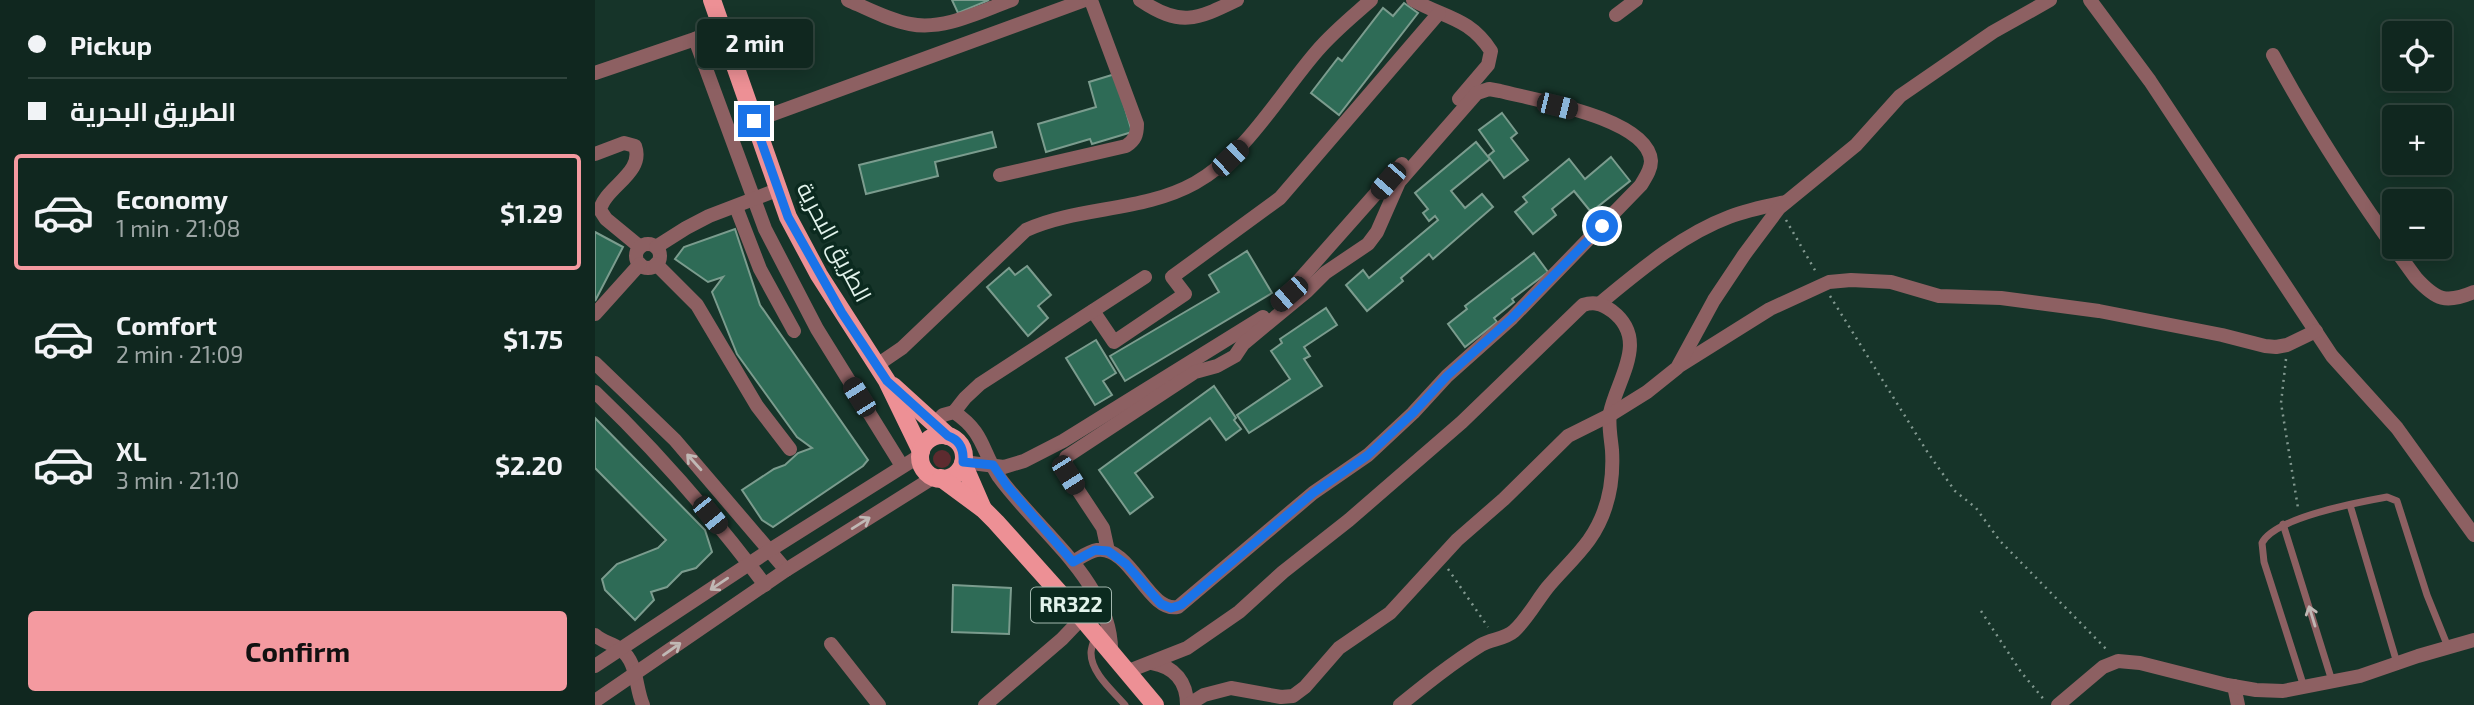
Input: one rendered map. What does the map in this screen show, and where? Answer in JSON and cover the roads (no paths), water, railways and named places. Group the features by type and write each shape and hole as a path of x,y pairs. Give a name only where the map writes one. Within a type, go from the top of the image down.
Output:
{"main road":[{"name":"الطريق البحرية","path":"712,0 788,217 820,275 887,381"},
{"name":"RR322","path":"887,381 962,447 963,462 983,509"},
{"name":"RR322","path":"887,381 921,453 923,466 983,509 1082,618 1155,705"},
{"path":"921,453 930,439 941,430"},
{"path":"938,477 955,474 963,462"}],"street":[{"path":"849,0 908,24 920,26 954,21 1012,0"},
{"path":"754,121 1087,0 1092,3 1137,124 1137,133 1133,141 1126,146 1000,175"},
{"path":"1140,0 1156,10 1178,18 1210,13 1237,0"},
{"path":"877,365 902,348 1026,230 1047,221 1174,194 1217,169 1242,146 1318,48 1371,0"},
{"path":"963,462 1004,467 1024,461 1063,441 1262,317 1289,294 1488,65 1491,51 1476,32 1460,20 1413,0"},
{"path":"1616,15 1636,0"},
{"path":"1677,368 1714,300 1744,255 1784,205 1856,145 1915,83 1993,32 2050,0"},
{"path":"2090,0 2150,81 2332,356 2404,438 2474,535"},
{"path":"1093,311 1114,342 1185,295 1173,277 1280,198 1439,12"},
{"path":"595,73 722,27"},
{"path":"695,39 773,247 817,329 902,466"},
{"path":"2273,55 2298,103 2350,187 2416,278 2428,291 2441,298 2463,297 2474,292"},
{"path":"1073,562 1095,550 1108,551 1126,564 1161,604 1171,608 1178,607 1313,493 1368,455 1413,413 1447,376 1512,318 1640,185 1648,173 1651,161 1640,141 1614,123 1578,111 1489,89 1476,93 1399,182 1377,232 1368,244 1325,273 1243,344 1235,356 1217,366 1195,372 1066,457 1068,475 1104,528 1108,551"},
{"path":"595,154 624,143 632,144 637,151 636,161 631,169 598,209 603,217 640,247"},
{"path":"656,247 686,228 777,190"},
{"path":"1599,304 1646,267 1705,229 1729,217 1784,205"},
{"path":"736,207 760,269 794,331"},
{"path":"648,244 656,247 660,256 656,264 648,267 640,264 636,256 640,247 648,244"},
{"path":"595,314 640,264"},
{"path":"656,264 697,305 744,386 777,435 790,449"},
{"path":"941,430 943,415 954,412 980,384 1145,277"},
{"path":"1187,705 1204,695 1231,688 1281,697 1293,696 1305,687 1339,649 1390,613 1440,557 1569,436 1647,392 1677,368 1770,309 1823,284 1851,280 1891,282 1939,296 2048,303 2161,322 2265,346 2287,345 2316,331"},
{"path":"1126,672 1200,641 1239,612 1462,422 1583,305 1591,302 1599,304 1622,319 1630,340 1627,366 1610,415 1612,483 1608,503 1599,523 1588,541 1547,588 1520,625 1510,634 1484,643 1449,666 1400,705"},
{"path":"595,363 675,440 786,570"},
{"path":"595,392 661,460 765,585"},
{"path":"954,412 963,418 981,439 1007,486 1073,562 1095,595 1107,617 1112,643 1111,654"},
{"path":"599,664 921,453"},
{"path":"595,701 786,570 938,477"},
{"path":"985,705 1062,639 1082,618"},
{"path":"597,637 621,649 636,673 641,700"},
{"path":"597,637 599,664 618,685 641,700"},
{"path":"2058,705 2103,667 2118,661 2140,663 2234,687 2283,691 2360,676 2474,640"},
{"path":"831,645 879,705"},
{"path":"1152,663 1165,665 1174,671 1187,695 1187,705"},
{"path":"2234,687 2238,705"}],"lane":[{"path":"2305,688 2262,551 2265,537 2283,524 2300,519 2387,497 2397,501 2427,595 2448,647"},
{"path":"2350,505 2397,663"},
{"path":"2283,524 2333,682"},
{"path":"1095,635 1091,653 1093,664 1101,678 1125,705"}]}
